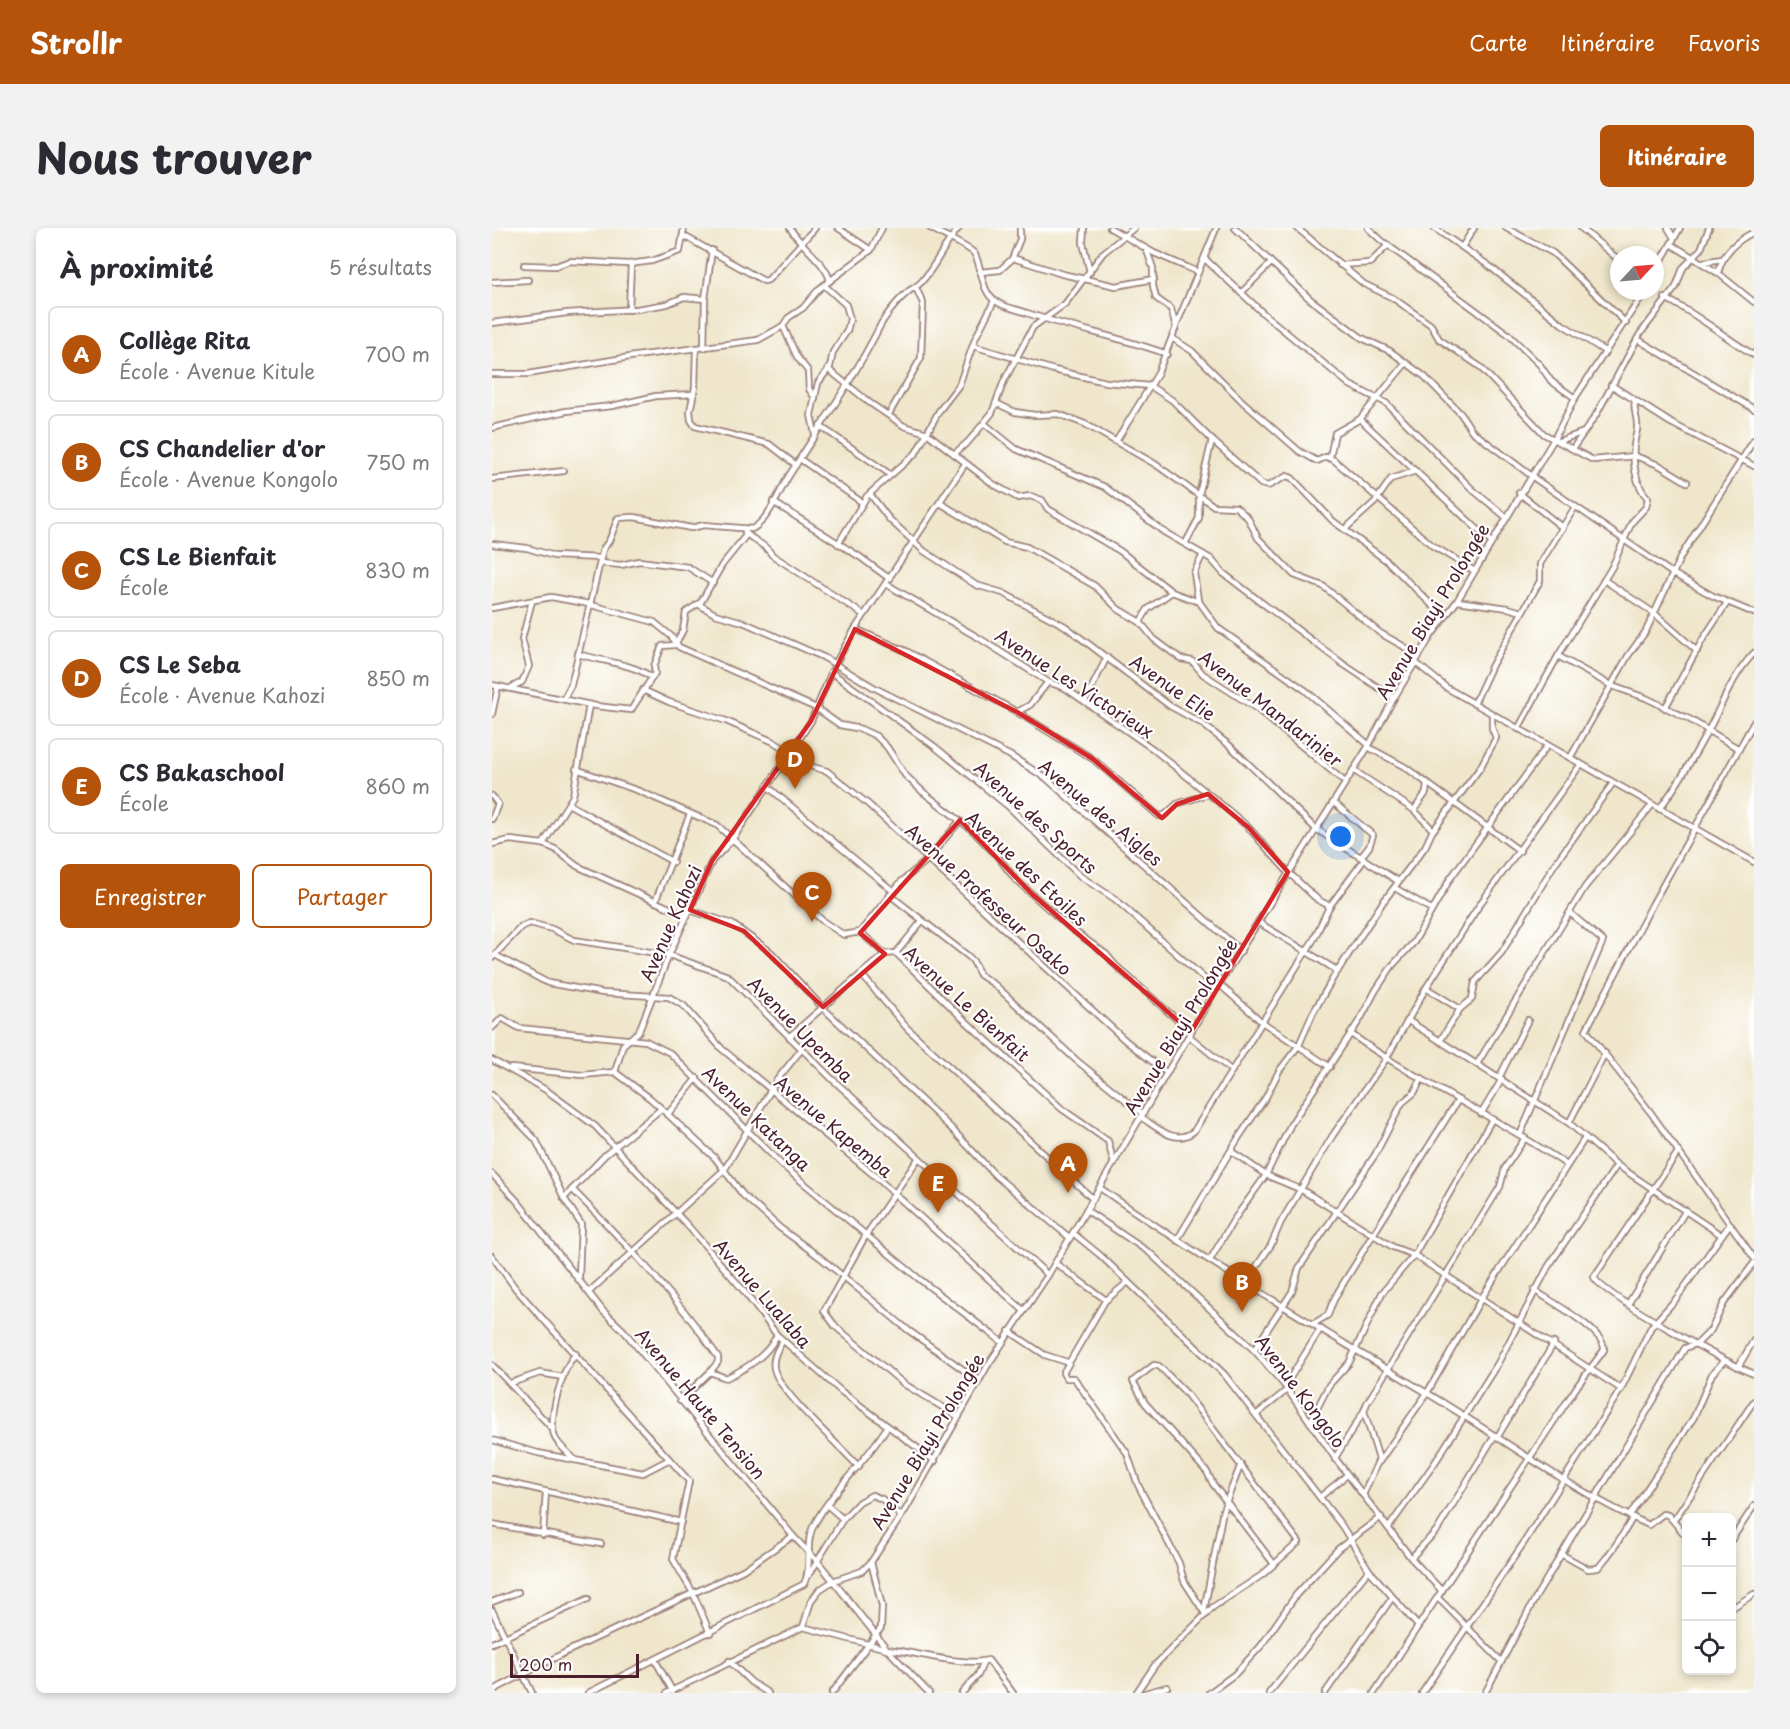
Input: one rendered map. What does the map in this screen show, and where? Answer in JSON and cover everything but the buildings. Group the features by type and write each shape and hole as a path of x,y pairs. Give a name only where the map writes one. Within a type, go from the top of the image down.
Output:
{"street":[{"path":"524,265 556,266 570,261 631,264 673,255 682,248 684,228"},
{"path":"789,228 800,245 824,269 830,281"},
{"path":"684,236 764,281 815,228"},
{"path":"838,228 871,250"},
{"path":"492,375 528,374 758,340 783,326 788,318 803,308 824,285 871,250 882,228"},
{"path":"930,228 948,240 972,251 994,301 1041,320 1081,328 1113,340 1135,342 1167,354"},
{"path":"564,698 571,685 603,549 612,535 614,522 622,516 691,528 704,525 756,527 847,385 873,342 880,325 908,292 915,288 930,271 948,240 959,228"},
{"path":"980,272 1000,270 1012,259 1020,239 1020,228"},
{"path":"1084,228 1083,243 1089,272"},
{"path":"1110,228 1198,272"},
{"path":"954,454 985,424 998,404 1004,381 1033,327 1065,304 1108,248 1134,228"},
{"path":"1117,440 1167,354 1217,228"},
{"path":"1236,228 1315,303 1362,338 1390,351 1406,363 1452,404 1472,431 1575,507 1613,530 1625,542 1672,573 1727,603 1754,613"},
{"path":"1297,228 1364,284 1393,298 1431,325 1439,339 1479,366 1537,427 1557,440 1598,460 1635,456 1659,465 1687,482"},
{"path":"1368,228 1508,334 1540,365 1551,381 1575,398"},
{"path":"1434,228 1562,324 1606,351"},
{"path":"1462,247 1474,228"},
{"path":"1506,228 1553,253 1626,323"},
{"path":"1581,228 1610,252"},
{"path":"1668,228 1673,241 1754,302"},
{"path":"1664,257 1680,228"},
{"path":"1573,448 1637,339 1665,298 1676,287 1683,268 1694,259 1707,240 1709,228"},
{"path":"1718,273 1722,259 1736,243 1754,232"},
{"path":"1340,265 1370,263 1388,245"},
{"path":"1146,248 1153,268 1156,298 1171,309 1176,327"},
{"path":"704,348 705,299 712,250"},
{"path":"1012,259 1116,286 1154,279"},
{"path":"1205,259 1241,293 1350,385 1386,403 1473,490 1506,517"},
{"path":"1703,262 1722,259"},
{"path":"1241,293 1271,263"},
{"path":"629,310 631,264"},
{"path":"492,282 528,280"},
{"path":"815,434 811,415 820,376 828,369 836,345 849,325 850,313 846,305 824,285"},
{"path":"889,414 921,358 923,303 915,288"},
{"path":"492,323 567,313 629,310 667,304 684,297 705,299"},
{"path":"1665,298 1696,314 1732,343 1754,355"},
{"name":"Avenue Biayi Prolongée","path":"803,1627 811,1600 819,1590 833,1581 862,1571 871,1562 901,1516 1002,1342 1048,1275 1218,987 1368,746 1394,698 1444,617 1457,601 1531,474 1557,440 1575,398 1640,300"},
{"path":"838,544 870,494 912,458 959,385 973,346 994,301"},
{"path":"783,326 797,357 808,371 809,388 815,398"},
{"path":"1172,338 1192,351 1243,402 1299,451 1317,462 1330,457"},
{"path":"1637,339 1754,409"},
{"path":"973,346 1106,382 1150,386 1172,400 1261,484 1268,486 1287,477 1292,478 1333,521 1387,561 1444,617"},
{"path":"696,349 694,394 690,416 695,426 770,444 796,465"},
{"path":"1330,457 1335,433 1360,420 1406,363"},
{"path":"828,369 870,403 904,426 927,433 965,464 1018,498 1030,496 1042,500 1048,509 1120,551 1172,592 1199,602"},
{"path":"1611,385 1671,423 1754,466"},
{"path":"492,428 566,411 612,406 656,396 694,394"},
{"path":"1518,729 1625,542 1632,522 1649,500 1636,479 1635,456 1638,426 1633,409 1635,401"},
{"path":"998,404 1014,412 1035,415 1058,414 1085,424 1117,440 1214,506 1231,506 1241,510 1258,538 1294,575 1323,586 1380,633 1403,646 1412,654 1416,663 1447,688 1754,862"},
{"path":"1360,420 1491,542"},
{"path":"985,424 1016,449 1105,487 1164,532 1203,554 1223,573 1317,645 1394,698"},
{"path":"820,426 891,476"},
{"path":"1557,440 1584,432"},
{"path":"1185,544 1199,518 1199,495 1212,440"},
{"path":"1570,758 1628,656 1646,631 1672,573 1754,440"},
{"path":"1330,457 1433,546 1473,570"},
{"path":"800,459 863,503"},
{"name":"Avenue Kahozi","path":"615,1071 623,1045 639,1031 669,955 712,861 732,840 811,721 831,672 855,629 965,464"},
{"path":"492,479 564,471"},
{"path":"1345,529 1378,497 1391,479 1416,471"},
{"path":"1519,493 1563,528"},
{"name":"Avenue Elie","path":"870,494 889,519 914,543 976,585 1003,593 1057,621 1170,706 1201,723 1244,757 1257,774 1316,830 1398,881"},
{"name":"Avenue Les Victorieux","path":"773,502 838,544 888,582 1048,682 1065,688 1153,749 1248,827 1288,873 1318,900 1330,906"},
{"name":"Avenue Mandarinier","path":"940,503 1005,542 1027,547 1095,586 1118,609 1140,621 1154,639 1181,659 1192,661 1203,674 1257,709 1345,782"},
{"path":"1474,704 1492,664 1540,581 1540,564 1575,507"},
{"path":"741,528 763,543 771,555 864,615"},
{"path":"675,645 683,630 686,612 698,604 722,565 747,534"},
{"path":"492,544 527,548 554,556 621,565 639,561 688,567 713,583"},
{"path":"1203,554 1194,573 1199,602 1218,628 1305,690 1368,746 1427,782 1520,851"},
{"path":"1604,580 1654,613 1697,651"},
{"path":"1140,621 1148,609 1172,592"},
{"path":"492,608 551,597 654,622 671,636 675,645"},
{"path":"509,688 522,682 529,666 522,639 532,601"},
{"path":"1457,601 1522,612"},
{"path":"1665,708 1727,603"},
{"name":"Avenue des Aigles","path":"698,604 715,614 743,622 809,650 875,688 1009,755 1046,778 1241,951"},
{"path":"855,629 906,651 1017,712 1093,759 1159,816 1165,815 1177,804 1208,794"},
{"path":"492,714 495,686 631,711 651,678 662,646 675,645"},
{"name":"Avenue des Etoiles","path":"675,645 816,708 840,724 861,729 876,736 887,747 905,775 958,822 972,830 1032,894 1070,928 1106,954 1232,1071"},
{"path":"1659,809 1708,731 1729,687 1744,663 1754,653"},
{"path":"578,654 632,668 646,673 651,678"},
{"path":"1558,656 1612,687 1628,690 1665,708 1739,749"},
{"path":"1084,701 1107,657"},
{"name":"Avenue des Sports","path":"831,672 934,746 1009,807 1080,876 1115,899 1262,1022 1330,1067"},
{"path":"1017,712 1030,705 1048,682"},
{"name":"Avenue Professeur Osako","path":"644,690 669,702 726,721 790,751 813,767 827,771 868,804 926,861 1126,1041 1167,1073"},
{"path":"543,844 570,805 589,705"},
{"path":"1177,1240 1266,1097 1279,1071 1299,1046 1313,1013 1338,971 1398,881 1425,847 1433,830 1480,768 1494,745 1496,738 1492,728 1492,714"},
{"path":"1754,722 1589,1022 1587,1033 1605,1053 1754,1258"},
{"path":"1210,1260 1233,1221 1266,1175 1291,1124 1330,1067 1392,966 1418,936 1431,909 1486,827 1514,793 1547,746"},
{"path":"1246,1282 1271,1245 1333,1136 1386,1059 1426,988 1474,913 1581,764"},
{"name":"Avenue Le Bienfait","path":"576,769 639,791 717,825 824,922 844,934 860,933 885,954 896,953 959,1015 1062,1109 1108,1141 1114,1164"},
{"path":"1353,770 1414,810 1433,830"},
{"path":"1414,810 1426,793 1427,782"},
{"path":"1440,1041 1460,1010 1472,999 1475,982 1502,952 1554,865 1613,783"},
{"path":"767,786 922,921 973,961 980,975 995,985 1076,1060 1142,1116 1174,1138 1190,1135 1306,953 1321,928 1330,906 1369,848 1373,835 1333,802"},
{"path":"492,796 498,804 492,819"},
{"path":"570,805 672,862"},
{"path":"1477,1064 1585,888 1652,805"},
{"path":"655,903 679,847 678,838 690,814"},
{"path":"860,933 891,893 926,861 958,822"},
{"path":"492,844 510,840 543,844 555,849 577,866 687,916"},
{"path":"1395,888 1431,909"},
{"path":"690,910 744,931 789,970 823,1007 951,1128 996,1176 1128,1282 1224,1374 1320,1497 1369,1570 1418,1626"},
{"path":"1335,1458 1500,1187 1505,1168 1523,1137 1534,1100 1603,941 1570,913"},
{"path":"896,953 922,921"},
{"name":"Avenue Upemba","path":"494,956 521,927 530,922 545,926 574,940 669,955 728,976 801,1050 1048,1275"},
{"path":"1258,922 1338,971"},
{"path":"789,1037 885,954"},
{"name":"Avenue Kapemba","path":"494,956 548,982 603,993 653,994 669,997 684,1006 706,1034 770,1092 876,1177 1023,1310"},
{"path":"861,974 907,1028 1093,1199"},
{"path":"1426,988 1460,1010"},
{"name":"Avenue Katanga","path":"492,1028 502,1018 519,1028 631,1039 657,1045 697,1078 782,1165 949,1303 1002,1342"},
{"path":"1407,1020 1569,1123 1617,1165 1721,1235"},
{"path":"1481,1114 1528,1020"},
{"path":"1351,1034 1386,1059 1523,1137 1567,1165"},
{"path":"590,1291 725,1169 770,1092 801,1050"},
{"path":"1569,1123 1605,1053"},
{"name":"Avenue Lualaba","path":"492,1060 577,1111 616,1146 743,1290 783,1341 805,1362 887,1427 935,1461"},
{"path":"508,1068 582,1075 615,1071 661,1109 725,1169 743,1195 763,1213 908,1330 979,1381"},
{"path":"667,1115 697,1078"},
{"path":"1254,1350 1294,1288 1299,1268 1375,1155 1402,1103 1414,1093 1422,1078"},
{"path":"492,1095 536,1140 564,1198 582,1226 579,1278"},
{"path":"1313,1324 1328,1315 1334,1297 1353,1271 1458,1100"},
{"path":"564,1198 616,1146 661,1109"},
{"path":"1310,1422 1329,1385 1346,1368 1382,1293 1414,1255 1491,1120"},
{"path":"1363,1495 1378,1462 1427,1393 1480,1299 1585,1138"},
{"path":"1231,1151 1266,1175 1302,1190 1374,1235 1414,1255 1480,1299 1554,1343 1621,1389"},
{"path":"1678,1152 1594,1277 1595,1281 1693,1343 1724,1361 1754,1374"},
{"path":"918,1159 866,1235 824,1310 836,1328 904,1384 959,1417"},
{"path":"1389,1527 1434,1464 1462,1416 1498,1363 1534,1290 1554,1256 1617,1165"},
{"name":"Avenue Haute Tension","path":"492,1174 518,1202 590,1291 603,1311 624,1331 793,1536 819,1563 875,1634 929,1693"},
{"path":"1100,1188 1283,1307 1355,1348 1387,1370 1496,1435 1530,1459 1597,1498 1650,1525 1663,1514 1674,1520 1682,1531"},
{"path":"572,1189 634,1252 718,1357 718,1362 710,1372 680,1401"},
{"name":"Avenue Kongolo","path":"1086,1210 1150,1253 1254,1350 1286,1388 1335,1458 1411,1558 1442,1591"},
{"path":"1628,1304 1686,1210"},
{"path":"1422,1693 1621,1389 1648,1332 1659,1321 1730,1224"},
{"path":"492,1256 516,1288 668,1460 687,1478 690,1485 674,1558 693,1593 710,1633"},
{"path":"1055,1263 1106,1300"},
{"path":"1485,1693 1561,1554 1597,1498 1685,1348 1698,1342 1711,1330 1724,1303 1754,1263"},
{"path":"1128,1282 1106,1300 1067,1362 1063,1375 1066,1378 1074,1378 1127,1453 1138,1485 1179,1563 1184,1581 1205,1613"},
{"path":"1374,1693 1604,1350 1603,1340 1591,1328 1534,1290"},
{"path":"1256,1414 1286,1388 1321,1328"},
{"path":"1009,1331 1045,1355 1067,1362"},
{"path":"710,1372 723,1379 747,1368 771,1348 777,1335"},
{"path":"1738,1367 1754,1340"},
{"path":"783,1341 776,1352 774,1366 776,1374 791,1397 860,1467"},
{"path":"1411,1558 1438,1529 1554,1343"},
{"path":"575,1460 556,1440 553,1429 553,1412 564,1369 576,1354"},
{"path":"1561,1554 1588,1569 1598,1568 1609,1550 1618,1544 1632,1516 1694,1417 1712,1374 1724,1361"},
{"path":"492,1365 553,1429"},
{"path":"1136,1693 1155,1665 1205,1613 1221,1600 1262,1575 1299,1542 1185,1392 1157,1365 1133,1381 1145,1403 1171,1433 1184,1443 1274,1564"},
{"path":"511,1383 540,1373 563,1377"},
{"path":"1674,1520 1754,1401"},
{"path":"1364,1411 1378,1452 1378,1462"},
{"path":"809,1575 812,1527 827,1505 860,1467 887,1427"},
{"path":"492,1440 575,1460 643,1473 668,1460"},
{"path":"1205,1613 1227,1500 1241,1464"},
{"path":"1320,1497 1347,1474"},
{"path":"492,1479 681,1522"},
{"path":"543,1534 546,1492"},
{"path":"588,1693 797,1590 819,1563 843,1519 854,1506 872,1495 882,1499 901,1516"},
{"path":"827,1505 843,1519"},
{"path":"1736,1532 1754,1506"},
{"path":"1209,1693 1235,1674 1262,1646 1296,1595 1338,1549 1382,1517"},
{"path":"492,1524 601,1544"},
{"path":"492,1691 566,1652 743,1570 793,1536"},
{"path":"832,1693 875,1634 883,1618 871,1562"},
{"path":"1269,1693 1369,1570"},
{"path":"492,1602 518,1592"},
{"path":"1736,1605 1754,1594"},
{"path":"1325,1693 1392,1598"},
{"path":"1438,1598 1501,1661"},
{"path":"492,1642 588,1599"},
{"path":"492,1610 532,1693"},
{"path":"655,1660 671,1692 729,1661 803,1627 888,1649 976,1664 986,1660"},
{"path":"962,1693 978,1675 986,1660"},
{"path":"986,1660 1013,1693"},
{"path":"729,1661 751,1682 766,1692"},
{"path":"1145,1693 1167,1687"}],"highlighted area":[{"path":"855,629 1017,712 1093,759 1162,818 1177,804 1208,794 1248,827 1288,872 1191,1032 1032,894 960,820 860,933 885,954 823,1007 744,931 690,910 712,861 811,721"}],"place":[{"name":"CS Le Seba","path":"795,789"},
{"name":"CS Le Bienfait","path":"812,922"},
{"name":"Collège Rita","path":"1068,1193"},
{"name":"CS Bakaschool","path":"938,1213"},
{"name":"CS Chandelier d'or","path":"1242,1312"}]}
